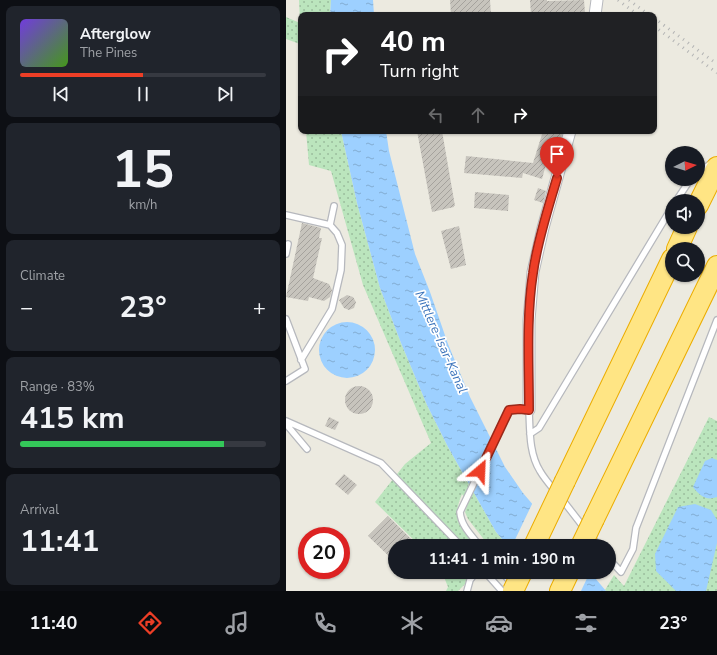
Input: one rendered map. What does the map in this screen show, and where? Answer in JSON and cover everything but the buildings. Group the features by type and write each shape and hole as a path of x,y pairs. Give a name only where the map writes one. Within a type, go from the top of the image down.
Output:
{"highway":[{"path":"704,194 717,167"},
{"path":"585,539 717,266"},
{"path":"537,539 665,274"},
{"path":"513,591 519,579"},
{"path":"560,591 566,579"}],"street":[{"path":"595,12 597,0"},
{"path":"529,410 529,320 533,272 543,228 569,134"}],"lane":[{"path":"705,168 717,157"},
{"path":"330,225 334,206"},
{"path":"286,215 330,225 337,233 342,245 341,270 332,309 301,360"},
{"path":"530,434 539,428 665,219"},
{"path":"286,254 288,244"},
{"path":"286,319 305,369 286,380"},
{"path":"616,567 621,572 633,549 636,528 717,320"},
{"path":"475,539 460,519 460,512 509,410 520,409 529,410 532,452 541,472 594,539"},
{"path":"286,421 381,463 454,539"},
{"path":"286,424 307,449"},
{"path":"467,591 471,579"},
{"path":"491,579 502,591"},
{"path":"508,579 518,591"}],"green space":[{"path":"299,0 331,0 330,12 300,12"},
{"path":"286,17 298,22 298,43 286,39"},
{"path":"306,134 342,134 357,203 380,288 401,343 427,405 448,447 496,532 502,539 484,539 468,519 465,512 468,503 462,494 457,511 457,517 462,528 471,539 413,539 375,502 405,464 431,443 363,285 331,171 309,165"},
{"path":"709,417 717,421 717,591 605,590 612,579 616,579 616,577 624,586"},
{"path":"445,579 466,579 465,584 458,591 446,591 448,587"}],"water":[{"path":"331,0 373,0 374,12 330,12"},
{"name":"Mittlere-Isar-Kanal","path":"342,134 386,134 389,151 415,254 448,344 470,397 505,467 523,493 562,539 502,539 496,532 448,447 427,405 380,288 357,203"},
{"path":"347,322 358,324 367,330 373,339 375,350 373,361 367,370 358,376 347,378 336,376 327,370 321,361 319,350 321,339 327,330 336,324"},
{"path":"712,458 717,460 717,497 706,498 698,493 693,487 705,461"},
{"path":"695,504 711,510 717,520 717,543 706,591 676,591 656,571 655,554 678,507"},
{"path":"536,579 596,579 606,591 546,591"}],"pier":[{"path":"492,437 496,445 472,494 468,486"},
{"path":"533,502 564,539 515,539"},
{"path":"534,579 587,579 581,591 544,591"}],"railway":[{"path":"618,0 634,12"},
{"path":"629,0 645,12"},
{"path":"657,20 717,64"},
{"path":"657,28 717,73"}],"route":[{"path":"480,471 509,410 529,410 529,320 533,272 557,178"}]}
